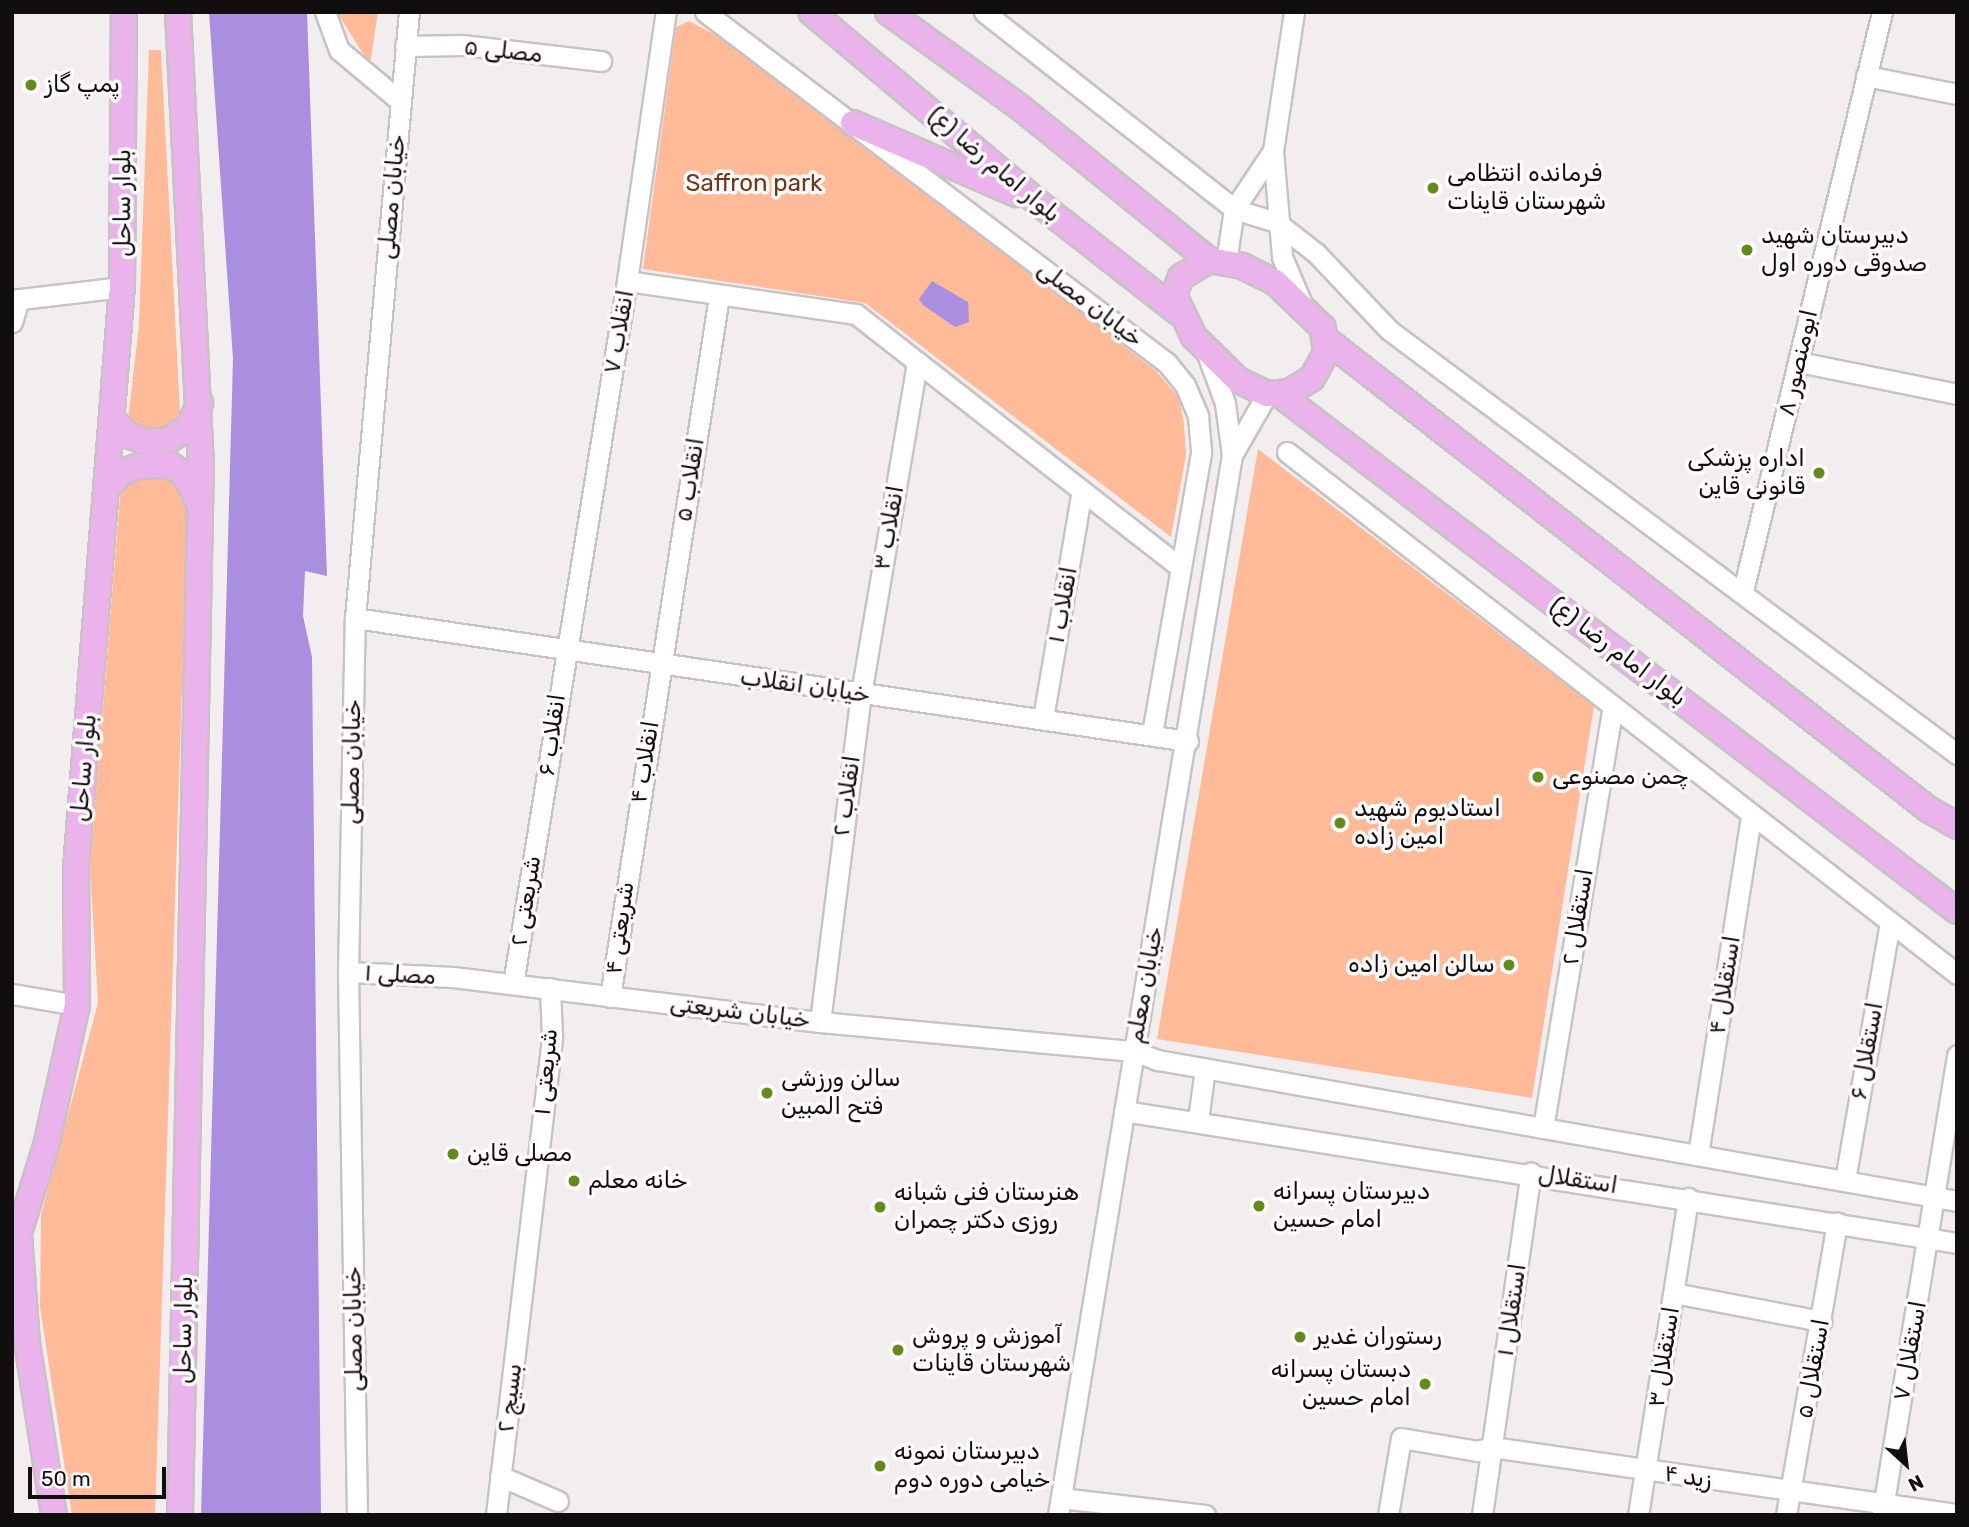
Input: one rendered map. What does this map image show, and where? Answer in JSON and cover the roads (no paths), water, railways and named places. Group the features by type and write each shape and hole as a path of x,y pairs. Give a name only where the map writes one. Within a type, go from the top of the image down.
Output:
{"main road":[{"name":"بلوار ساحل","path":"54,1515 27,1343 19,1233 46,1146 78,1005 76,867 109,485 122,287 124,12"},
{"name":"بلوار ساحل","path":"178,12 200,403 201,506 180,1515"},
{"name":"بلوار امام رضا (ع)","path":"811,12 1041,205 1179,313"},
{"path":"888,12 1021,108 1217,261 1275,282 1304,307 1323,328 1326,353 1312,378 1290,392 1273,394 1238,380 1206,351 1179,313 1174,295 1181,277 1217,261"},
{"path":"853,122 1041,205"},
{"path":"1324,338 1928,809 1957,826"},
{"name":"بلوار امام رضا (ع)","path":"1273,394 1957,911"},
{"path":"113,420 127,435 148,442 169,440 188,428 200,403"},
{"path":"109,485 123,472 139,466 170,465 185,475 201,506"}],"street":[{"path":"325,12 339,50 400,101"},
{"name":"خیابان مصلی","path":"357,1515 348,972 355,618 409,12"},
{"name":"انقلاب ۷","path":"565,651 627,281 666,12"},
{"name":"خیابان مصلی","path":"705,12 1167,363 1185,385 1198,416 1201,453 1152,735"},
{"path":"984,12 1234,209 1276,222 1317,253 1389,330 1743,591 1957,754"},
{"path":"1294,12 1273,151 1276,222 1282,257 1304,307"},
{"name":"ابومنصور ۸","path":"1743,591 1882,12"},
{"name":"مصلی ۵","path":"405,46 463,46 601,61"},
{"path":"1866,76 1957,94"},
{"path":"1217,261 1234,209 1273,151"},
{"path":"627,281 856,314 1181,568"},
{"path":"12,322 16,300 122,287"},
{"name":"انقلاب ۵","path":"661,665 719,296"},
{"path":"1206,351 1225,403 1232,455"},
{"name":"انقلاب ۳","path":"861,694 917,362"},
{"path":"1799,362 1957,394"},
{"path":"1232,455 1273,394"},
{"path":"1287,452 1957,974"},
{"name":"خیابان معلم","path":"1060,1506 1134,1051 1188,741 1232,455"},
{"name":"انقلاب ۱","path":"1043,718 1082,491"},
{"name":"خیابان انقلاب","path":"355,618 1188,741"},
{"name":"انقلاب ۶","path":"540,819 565,651"},
{"name":"انقلاب ۴","path":"630,860 661,665"},
{"name":"انقلاب ۲","path":"820,1022 833,898 861,694"},
{"name":"استقلال ۲","path":"1543,1128 1613,706"},
{"name":"استقلال ۴","path":"1698,1155 1751,815"},
{"name":"شریعتی ۲","path":"513,984 540,819"},
{"name":"شریعتی ۴","path":"610,997 630,860"},
{"name":"استقلال ۶","path":"1845,1180 1890,922"},
{"name":"مصلی ۱","path":"348,972 453,977"},
{"name":"خیابان شریعتی","path":"453,977 820,1022 1134,1051"},
{"name":"شریعتی ۱","path":"524,1281 552,1036 550,988"},
{"path":"12,994 78,1005"},
{"name":"استقلال","path":"1134,1051 1158,1060 1957,1201"},
{"name":"استقلال ۷","path":"1883,1509 1930,1239 1957,1055"},
{"path":"1198,1120 1205,1068"},
{"name":"استقلال","path":"1124,1111 1531,1172 1957,1243"},
{"name":"استقلال ۱","path":"1482,1515 1531,1172"},
{"name":"استقلال ۳","path":"1638,1515 1688,1198"},
{"name":"استقلال ۵","path":"1786,1515 1837,1222"},
{"name":"بسیج ۲","path":"496,1515 524,1281"},
{"path":"1674,1293 1821,1321"},
{"name":"زید ۴","path":"1388,1515 1401,1438 1477,1451 1492,1447 1883,1509 1957,1514"},
{"path":"500,1476 558,1502"},
{"path":"1060,1506 1205,1515"}],"place":[{"name":"پمپ گاز","path":"31,85"},
{"name":"فرمانده انتظامی شهرستان قاینات","path":"1433,188"},
{"name":"دبیرستان شهید صدوقی دوره اول","path":"1747,250"},
{"name":"اداره پزشکی قانونی قاین","path":"1819,473"},
{"name":"چمن مصنوعی","path":"1538,777"},
{"name":"استادیوم شهید امین زاده","path":"1340,823"},
{"name":"سالن امین زاده","path":"1509,965"},
{"name":"سالن ورزشی فتح المبین","path":"767,1093"},
{"name":"مصلی قاین","path":"453,1154"},
{"name":"خانه معلم","path":"574,1181"},
{"name":"دبیرستان پسرانه امام حسین","path":"1259,1206"},
{"name":"هنرستان فنی شبانه روزی دکتر چمران","path":"880,1207"},
{"name":"رستوران غدیر","path":"1300,1337"},
{"name":"آموزش و پروش شهرستان قاینات","path":"898,1350"},
{"name":"دبستان پسرانه امام حسین","path":"1425,1384"},
{"name":"دبیرستان نمونه خیامی دوره دوم","path":"880,1466"}],"park label":[{"name":"Saffron park","path":"754,184"}]}
